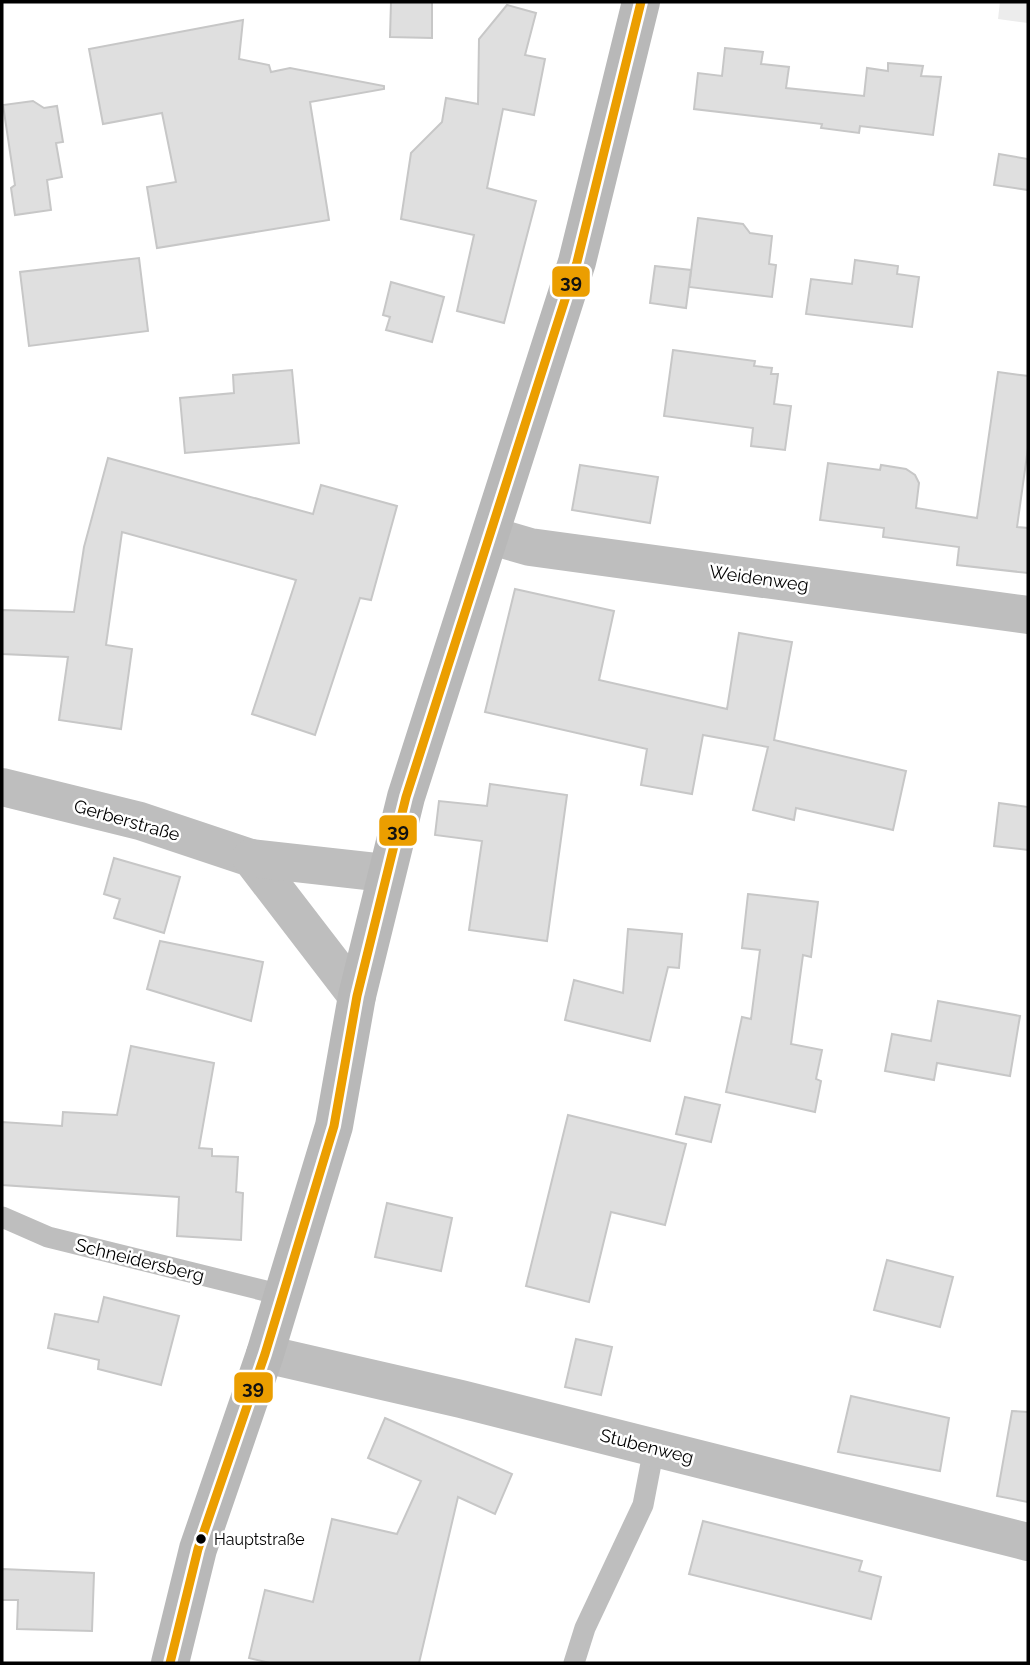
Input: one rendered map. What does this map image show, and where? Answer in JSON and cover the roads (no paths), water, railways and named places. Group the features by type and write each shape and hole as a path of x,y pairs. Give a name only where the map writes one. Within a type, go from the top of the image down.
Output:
{"main road":[{"path":"170,1663 198,1549 265,1354 334,1126 358,996 385,873 406,797 492,536 577,262 641,2"}],"street":[{"name":"Weidenweg","path":"492,536 530,547 1028,615"},
{"name":"Gerberstraße","path":"2,787 140,821 251,858 385,873"},
{"path":"251,858 358,996"},
{"name":"Stubenweg","path":"265,1354 1028,1542"}],"lane":[{"name":"Schneidersberg","path":"2,1217 48,1237 282,1295"},
{"path":"574,1663 585,1628 643,1505 654,1448"}],"place":[{"name":"Hauptstraße","path":"201,1539"}]}
